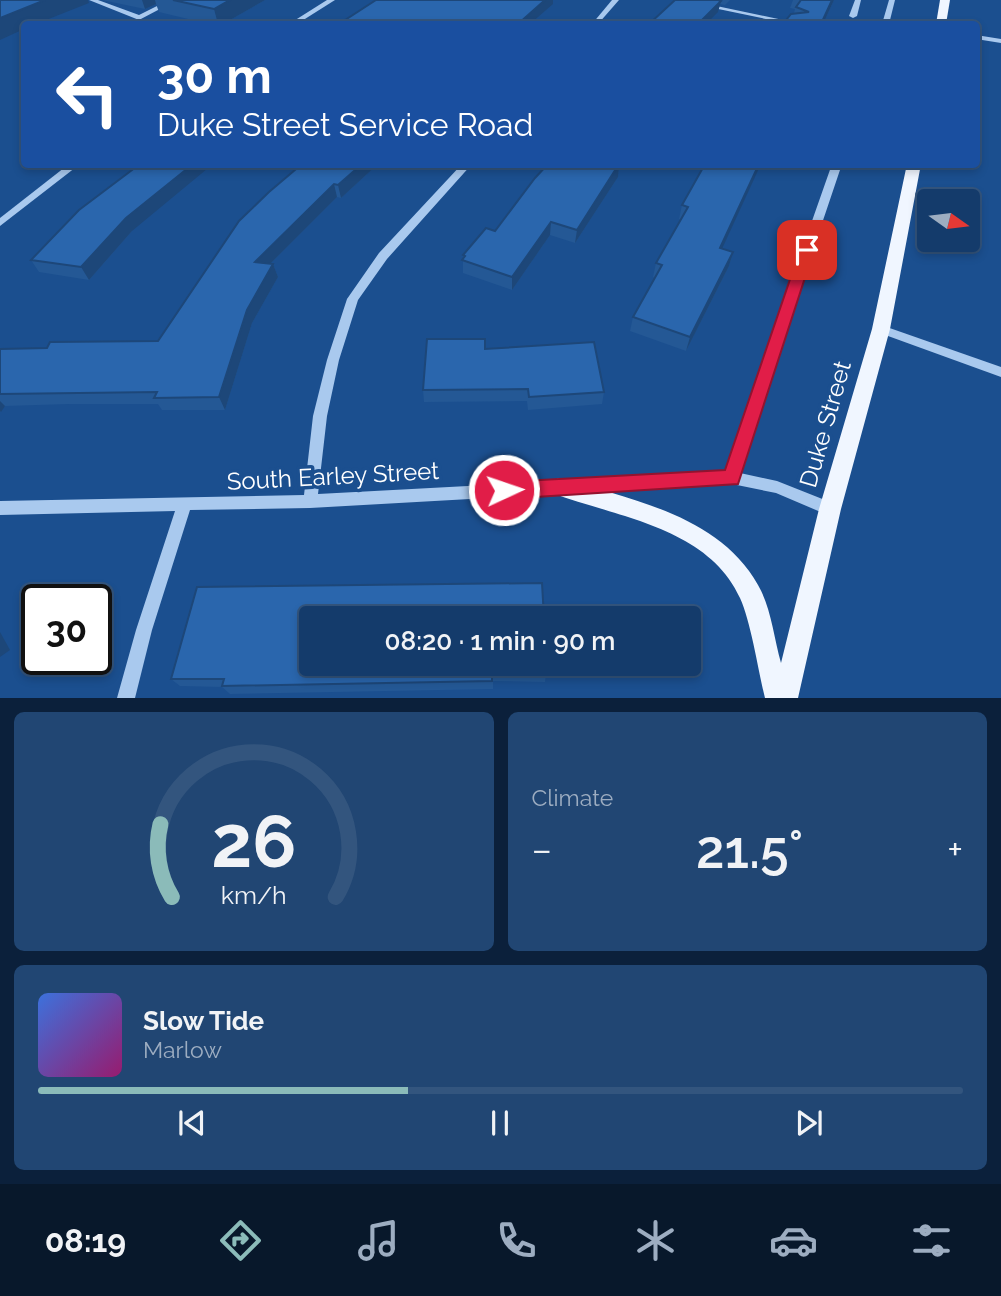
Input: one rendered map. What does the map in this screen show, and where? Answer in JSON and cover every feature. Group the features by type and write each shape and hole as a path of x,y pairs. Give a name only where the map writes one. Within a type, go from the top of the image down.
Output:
{"main road":[{"path":"942,21 945,0"},
{"name":"Duke Street","path":"785,698 830,509 881,329 913,168"},
{"path":"559,487 675,524 721,552 743,579 751,594 778,698"}],"street":[{"path":"92,0 139,18 174,0"},
{"path":"298,21 332,0"},
{"path":"598,21 616,0"},
{"path":"678,0 783,21"},
{"path":"853,16 858,0"},
{"path":"885,21 892,0"},
{"path":"980,38 1001,41"},
{"path":"0,223 71,168"},
{"path":"310,501 320,416 332,360 353,299 383,257 464,168"},
{"path":"732,478 740,446 836,168"},
{"path":"881,329 1001,372"},
{"name":"South Earley Street","path":"0,508 184,506 310,501 732,478 777,487 830,509"},
{"path":"126,698 144,630 184,506"}],"building":[{"path":"0,0 45,0 0,18"},
{"path":"173,0 230,0 214,9"},
{"path":"376,0 545,0 521,21 344,21"},
{"path":"675,0 721,1 701,21 652,21"},
{"path":"801,0 832,0 822,21 785,21 791,14 809,12 796,7"},
{"path":"135,168 188,168 126,218 81,267 31,260 79,210"},
{"path":"297,168 357,168 338,185 334,184 255,262 273,264 247,310 219,397 154,398 157,392 0,394 0,349 47,348 50,342 158,341 239,221"},
{"path":"544,168 616,168 577,230 551,222 512,277 462,260 465,256 463,255 486,228 495,231"},
{"path":"703,168 757,168 720,248 733,252 690,337 633,317 662,265 656,263 688,207 682,205"},
{"path":"427,339 485,339 485,349 594,342 604,392 529,397 528,389 423,390"},
{"path":"542,583 543,606 299,606 299,676 492,676 492,681 222,686 224,679 171,679 197,587"}],"route":[{"path":"504,490 732,478 740,446 807,250"}]}
